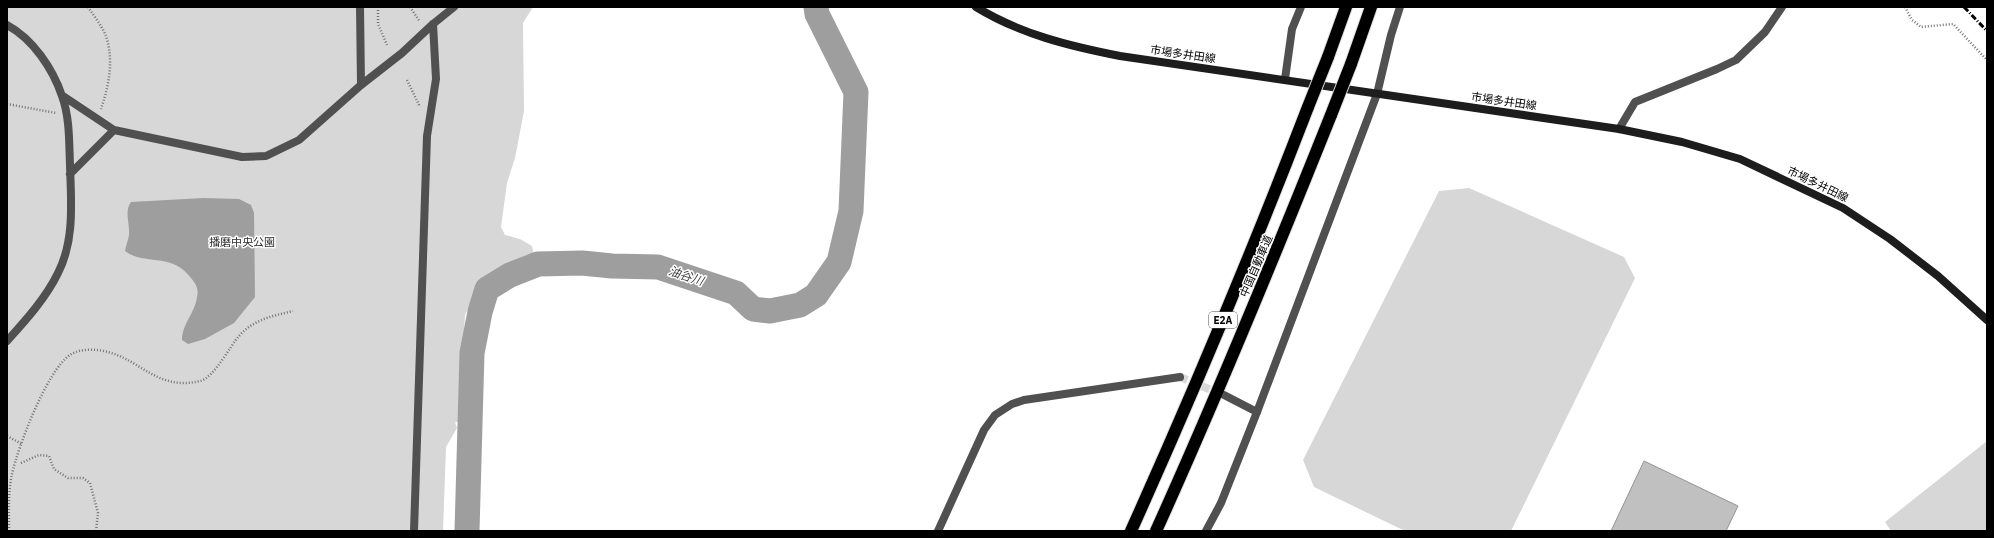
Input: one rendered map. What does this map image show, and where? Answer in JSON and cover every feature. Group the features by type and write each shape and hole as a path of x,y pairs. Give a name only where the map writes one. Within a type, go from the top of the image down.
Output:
{"highway":[{"name":"中国自動車道","path":"1131,531 1191,398 1256,242 1346,7"},
{"name":"中国自動車道","path":"1156,531 1204,424 1278,248 1351,64 1371,7"}],"main road":[{"name":"市場多井田線","path":"976,7 991,17 1034,35 1077,48 1120,56 1619,129 1682,142 1740,159 1844,208 1890,239 1920,262 1987,320"}],"street":[{"path":"360,7 361,85"},
{"path":"62,96 114,130 242,157 266,156 299,140 361,85 402,53 454,7"},
{"path":"1286,80 1292,29 1301,7"},
{"path":"1206,531 1221,503 1257,412 1377,94 1391,35 1400,7"},
{"path":"1619,129 1635,102 1736,60 1765,32 1782,7"},
{"path":"414,531 427,136 436,79 434,24"},
{"path":"7,25 25,38 49,67 62,96 69,135 70,174 70,228 66,252 61,267 32,313 7,341"},
{"path":"70,174 114,130"},
{"path":"938,531 984,430 995,415 1012,404 1024,400 1180,378"},
{"path":"1224,395 1257,412"}],"path":[{"path":"88,7 106,36 111,62 107,90 98,120"},
{"path":"378,7 378,24 387,45"},
{"path":"410,7 426,31"},
{"path":"1905,7 1912,20 1921,27 1953,24 1987,60"},
{"path":"407,80 421,113"},
{"path":"7,104 66,114"},
{"path":"9,531 12,474 22,444 54,372 70,355 90,349 109,352 150,374 182,384 203,380 223,360 240,335 261,319 293,311"},
{"path":"7,436 22,444"},
{"path":"21,463 39,455 49,456 54,469 68,478 83,478 90,483 98,513 96,531"}],"green space":[{"name":"播磨中央公園","path":"7,7 533,7 523,23 524,111 515,158 507,183 501,227 505,235 520,239 532,246 534,255 506,264 492,272 482,282 465,315 459,422 455,422 457,428 446,447 443,531 7,531"},
{"path":"1469,188 1624,257 1635,278 1511,531 1405,531 1314,487 1303,460 1439,191"},
{"path":"1987,441 1987,531 1891,531 1885,522"}],"shaded area":[{"path":"203,198 239,199 251,205 254,213 255,297 234,323 205,339 188,344 182,340 184,329 196,303 198,294 197,287 184,270 175,265 167,262 141,258 125,251 129,235 128,209 131,202"}],"building":[{"path":"1644,461 1738,506 1726,531 1611,531"}],"waterway":[{"name":"油谷川","path":"467,531 472,353 480,312 487,289 510,275 538,264 582,263 612,266 658,267 736,293 753,309 770,311 800,305 816,295 839,262 851,211 856,92 817,14 816,7"}],"tunnel":[{"path":"1180,377 1221,394"}],"railway":[{"path":"1964,7 1987,31"}]}
